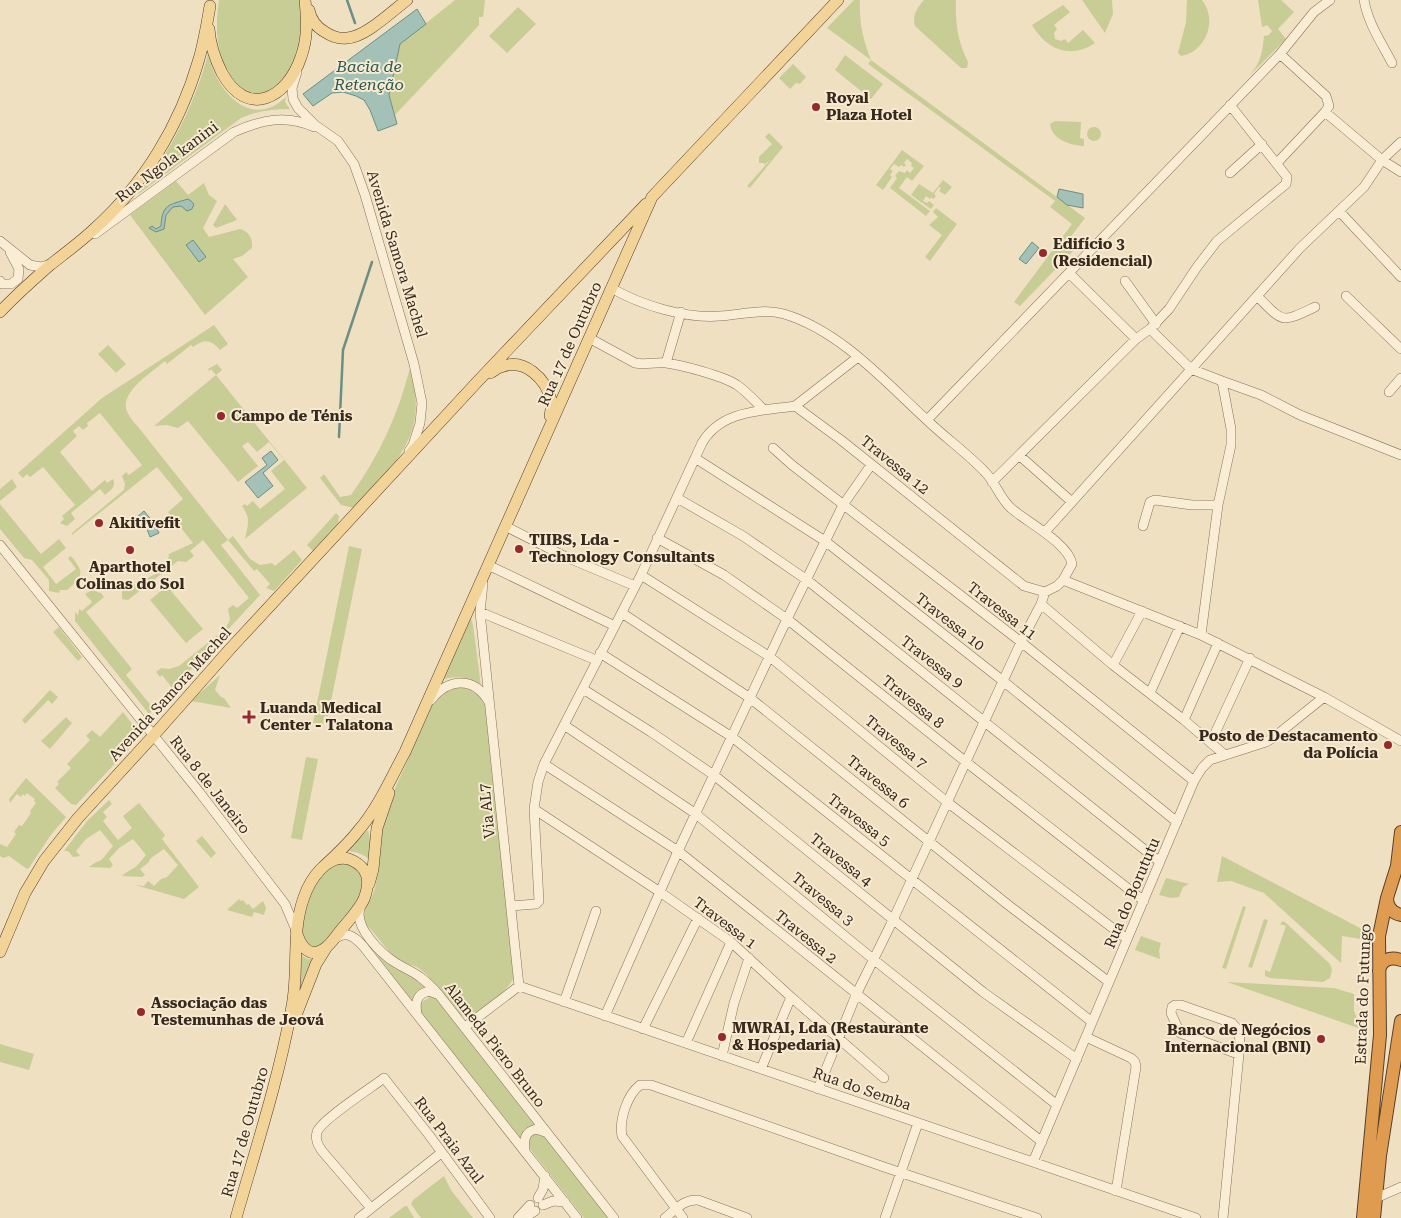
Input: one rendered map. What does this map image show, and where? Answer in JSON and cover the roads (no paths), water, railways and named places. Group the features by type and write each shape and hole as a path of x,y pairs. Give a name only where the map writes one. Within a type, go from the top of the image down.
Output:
{"highway":[{"name":"Estrada do Futungo","path":"1363,1218 1381,1028 1378,972 1379,936 1387,898 1397,866 1401,832"},
{"path":"1387,898 1387,903 1392,912 1401,915"},
{"path":"1378,972 1386,960 1392,958 1401,960"},
{"path":"1374,1218 1380,1156 1399,1048 1401,1021"}],"main road":[{"path":"306,0 315,25 331,35 346,39 363,32 407,0"},
{"path":"211,3 210,38 213,52 227,81 238,92 251,98 262,100 274,95 284,87 301,58 307,25 306,0"},
{"name":"Rua 17 de Outubro","path":"282,1055 294,990 296,930 304,896 323,867 366,822 405,752 652,197 838,0"},
{"name":"Rua Ngola kanini","path":"0,312 51,264 92,231 117,206 146,171 164,144 192,82 200,57 211,3"},
{"name":"Avenida Samora Machel","path":"0,952 22,900 52,850 78,818 230,649 478,381 652,197"},
{"path":"478,381 502,366 522,366 531,370 540,378 548,390 552,403 549,428"},
{"name":"Rua 17 de Outubro","path":"236,1218 282,1055 316,964 364,899 373,869 378,823 405,752"},
{"path":"323,867 336,858 351,860 358,864 367,876 364,899"},
{"path":"296,930 299,943 307,951 318,951 331,942"}],"street":[{"path":"927,420 1280,54 1314,12 1330,0"},
{"path":"1364,0 1366,15 1370,24 1392,63"},
{"path":"1277,164 1329,106 1326,96 1280,54"},
{"name":"Avenida Samora Machel","path":"301,58 292,88 294,99 305,116 338,141 354,164 414,364 422,403 420,424 413,445 391,476"},
{"path":"992,482 1136,339 1169,310 1217,241 1286,184 1288,177 1230,105"},
{"path":"1325,112 1382,160 1401,172"},
{"name":"Rua Ngola kanini","path":"62,256 91,237 234,132 257,122 280,119 293,120 328,134"},
{"path":"1045,532 1300,248 1364,187 1382,160 1401,142"},
{"path":"1230,173 1262,144"},
{"path":"1339,211 1401,277"},
{"path":"0,241 30,265 41,267 51,264"},
{"path":"0,281 2,284 11,284 18,279 19,269 8,247"},
{"path":"1069,272 1136,339"},
{"path":"1125,281 1153,326 1191,369 1261,395 1300,415 1401,455"},
{"path":"611,288 643,304 681,312 719,317 771,311 812,326 858,357 984,471 1012,509 1045,532 1071,558 1072,564 1063,580 1057,586 1045,592 1041,604 1021,642 912,880 856,995 818,1089"},
{"path":"1346,296 1401,348"},
{"path":"1258,297 1277,317 1290,319 1314,307"},
{"path":"666,363 681,312"},
{"path":"589,338 635,363 666,363 712,374 730,381 763,409"},
{"path":"511,906 536,904 539,901 534,809 538,782 544,764 641,575 706,436 716,427 734,416 763,409 795,406 858,357"},
{"path":"1388,392 1401,378"},
{"path":"1202,634 1218,504 1231,445 1231,429 1222,381"},
{"name":"Travessa 12","path":"795,406 834,434 1024,586 1045,592"},
{"name":"Travessa 11","path":"773,448 843,505 1021,642 1194,781"},
{"path":"1020,456 1072,502"},
{"name":"Travessa 10","path":"695,458 825,541 1003,681 1177,822"},
{"path":"606,1016 678,851 715,776 787,619 843,505 871,465"},
{"name":"Travessa 9","path":"677,498 744,536 807,580 1160,862"},
{"path":"1143,526 1150,502 1154,500 1192,505 1218,504"},
{"path":"504,526 566,557 635,586"},
{"name":"Travessa 8","path":"658,538 724,575 787,619 966,762 1144,900"},
{"name":"Rua 8 de Janeiro","path":"0,545 154,735 285,904 296,930"},
{"path":"488,566 615,626"},
{"name":"Via AL7","path":"488,566 482,588 480,612 519,986"},
{"name":"Travessa 7","path":"641,575 770,657 947,802 1127,939"},
{"path":"1063,580 1202,634 1324,697 1401,741"},
{"path":"1041,604 1225,755"},
{"path":"1113,664 1142,611"},
{"name":"Travessa 5","path":"480,612 598,656 732,737 1092,1022"},
{"name":"Travessa 6","path":"622,613 750,698 1007,904 1109,982"},
{"path":"1150,693 1180,626"},
{"path":"1184,720 1218,642"},
{"path":"1210,742 1250,658"},
{"path":"424,711 436,693 449,685 459,683 475,687 485,696 490,706"},
{"name":"Travessa 4","path":"583,689 651,732 715,776 983,992 1076,1059"},
{"name":"Rua do Borututu","path":"1033,1162 1194,781 1210,760 1258,745 1273,738 1324,697"},
{"name":"Travessa 3","path":"564,725 696,814 1057,1106"},
{"name":"Travessa 2","path":"544,764 678,851 1042,1142"},
{"name":"Travessa 1","path":"534,809 660,892 731,942 884,1078"},
{"name":"Alameda Piero Bruno","path":"364,899 358,918 366,933 390,959 417,975 439,995 614,1218"},
{"path":"564,1002 596,911"},
{"path":"643,1029 698,918"},
{"path":"331,942 337,936 343,934 350,935 357,940 577,1218"},
{"path":"686,1044 731,942"},
{"path":"722,1056 734,1003 749,958"},
{"path":"465,1027 519,986"},
{"name":"Rua do Semba","path":"519,986 1196,1218"},
{"path":"417,1014 416,1005 420,995 429,991 439,995"},
{"path":"761,1069 791,997"},
{"path":"1222,1218 1240,1037 1236,1026 1232,1023 1181,1005 1172,1007 1172,1017 1180,1033 1238,1054"},
{"path":"1086,1037 1131,1058 1135,1062 1136,1067 1116,1191"},
{"name":"Rua Praia Azul","path":"371,1208 322,1150 316,1138 317,1132 326,1121 384,1078 430,1135 441,1153 490,1218"},
{"path":"683,1218 622,1136 621,1125 626,1109 633,1092 640,1085 651,1085 901,1173 1036,1218"},
{"path":"885,1218 918,1123"},
{"path":"525,1150 526,1136 532,1130 540,1129 547,1134"},
{"path":"359,1218 441,1153"},
{"path":"545,1176 540,1202 565,1202"},
{"path":"1376,1198 1401,1187"},
{"path":"664,1218 686,1201 698,1200 747,1218"},
{"path":"518,1218 532,1208 524,1218"}],"water":[{"name":"Bacia de Retenção","path":"417,9 426,24 400,44 389,95 397,124 378,131 364,100 343,92 332,93 313,106 303,94"},
{"path":"1059,189 1083,194 1083,208 1067,205 1057,197"},
{"path":"188,199 194,204 192,209 187,211 181,206 173,207 166,215 164,229 156,232 149,228 152,226 156,229 161,226 163,213 171,204"},
{"path":"193,240 206,257 199,262 186,245"},
{"path":"1032,242 1039,248 1026,264 1019,259"},
{"path":"271,451 278,460 263,473 273,486 258,498 245,482 267,465 262,458"},
{"path":"144,511 154,523 159,533 150,537 147,529 136,518"}],"waterway":[{"path":"347,0 355,23"},
{"path":"339,437 343,350 372,262"}],"place":[{"name":"Royal Plaza Hotel","path":"816,107"},
{"name":"Edifício 3 (Residencial)","path":"1043,253"},
{"name":"Campo de Ténis","path":"221,416"},
{"name":"Akitivefit","path":"99,523"},
{"name":"TIIBS, Lda - Technology Consultants","path":"519,549"},
{"name":"Aparthotel Colinas do Sol","path":"130,550"},
{"name":"Luanda Medical Center - Talatona","path":"249,717"},
{"name":"Posto de Destacamento da Polícia","path":"1388,745"},
{"name":"Associação das Testemunhas de Jeová","path":"141,1012"},
{"name":"MWRAI, Lda (Restaurante & Hospedaria)","path":"722,1037"},
{"name":"Banco de Negócios Internacional (BNI)","path":"1321,1039"}]}
